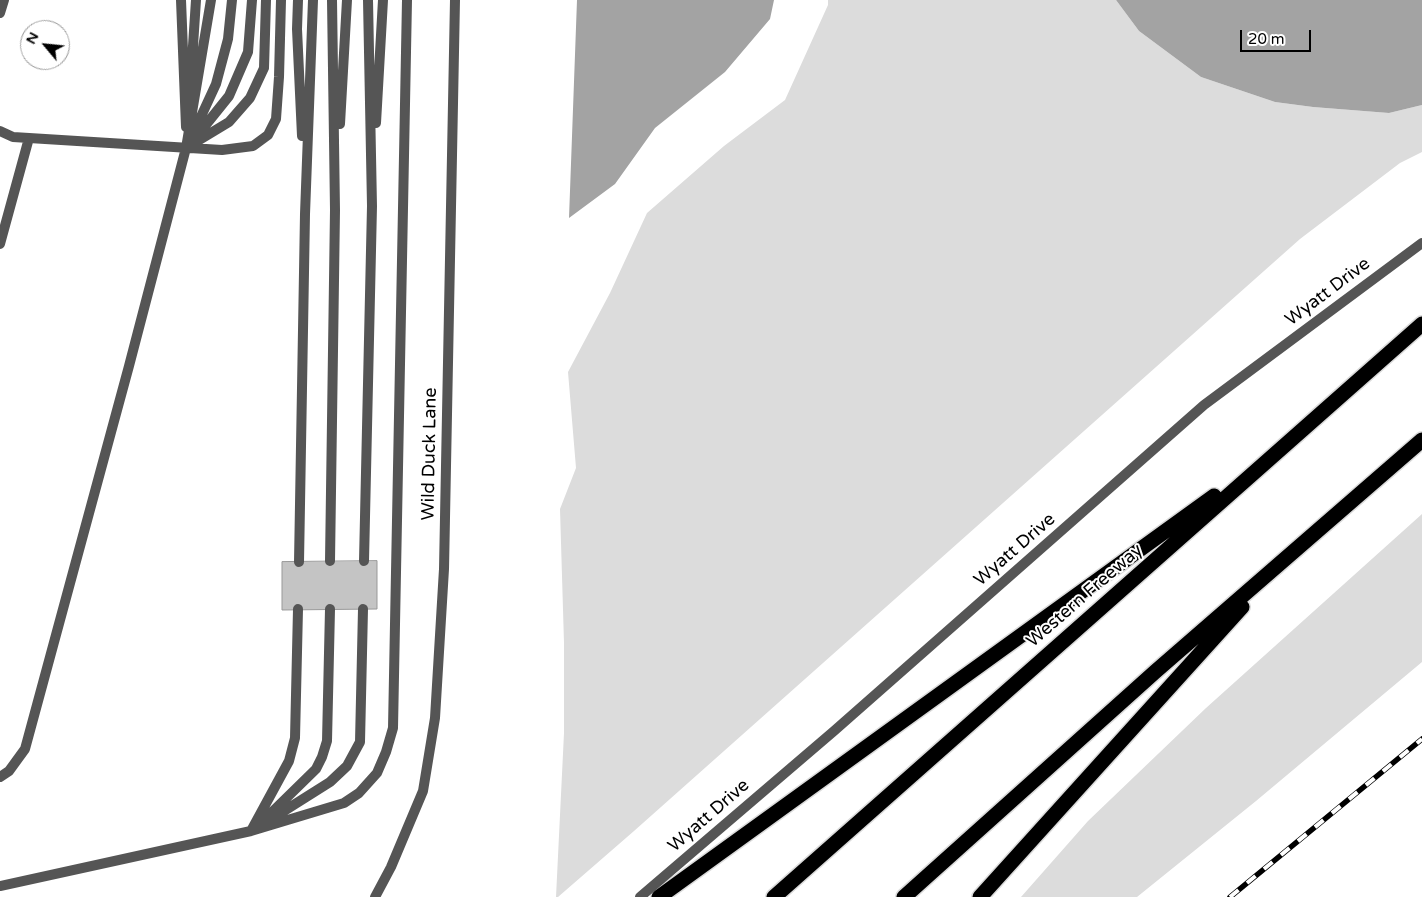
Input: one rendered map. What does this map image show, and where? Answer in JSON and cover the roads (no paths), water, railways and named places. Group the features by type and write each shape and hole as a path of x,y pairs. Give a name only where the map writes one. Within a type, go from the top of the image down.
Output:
{"highway":[{"name":"Western Freeway","path":"774,897 1422,324"},
{"path":"904,897 1156,672 1422,440"},
{"path":"659,897 1291,441"},
{"path":"980,897 1287,557"}],"street":[{"path":"0,13 4,0"},
{"path":"181,0 186,148"},
{"path":"186,148 196,0"},
{"path":"0,777 9,771 25,749 186,148 212,0"},
{"path":"186,148 216,84 228,38 232,0"},
{"path":"186,148 229,96 248,52 252,0"},
{"path":"186,148 229,122 250,98 264,68 266,0"},
{"path":"0,131 13,137 186,148 222,150 253,146 268,135 276,119 281,0"},
{"path":"298,0 297,29 305,214"},
{"path":"298,562 305,214 313,0"},
{"path":"330,561 335,210 332,0"},
{"path":"335,210 347,0"},
{"path":"368,0 372,206"},
{"path":"364,561 372,206 383,0"},
{"path":"0,886 251,831 344,803 359,793 377,773 393,728 407,0"},
{"name":"Wild Duck Lane","path":"375,897 391,867 423,791 435,718 444,569 455,0"},
{"path":"0,244 29,138"},
{"name":"Wyatt Drive","path":"640,897 834,731 1204,405 1422,243"},
{"path":"251,831 289,761 295,738 298,609"},
{"path":"251,831 316,769 322,758 327,741 330,609"},
{"path":"251,831 330,782 348,766 360,742 364,609"}],"railway":[{"path":"1230,897 1422,739"}]}
